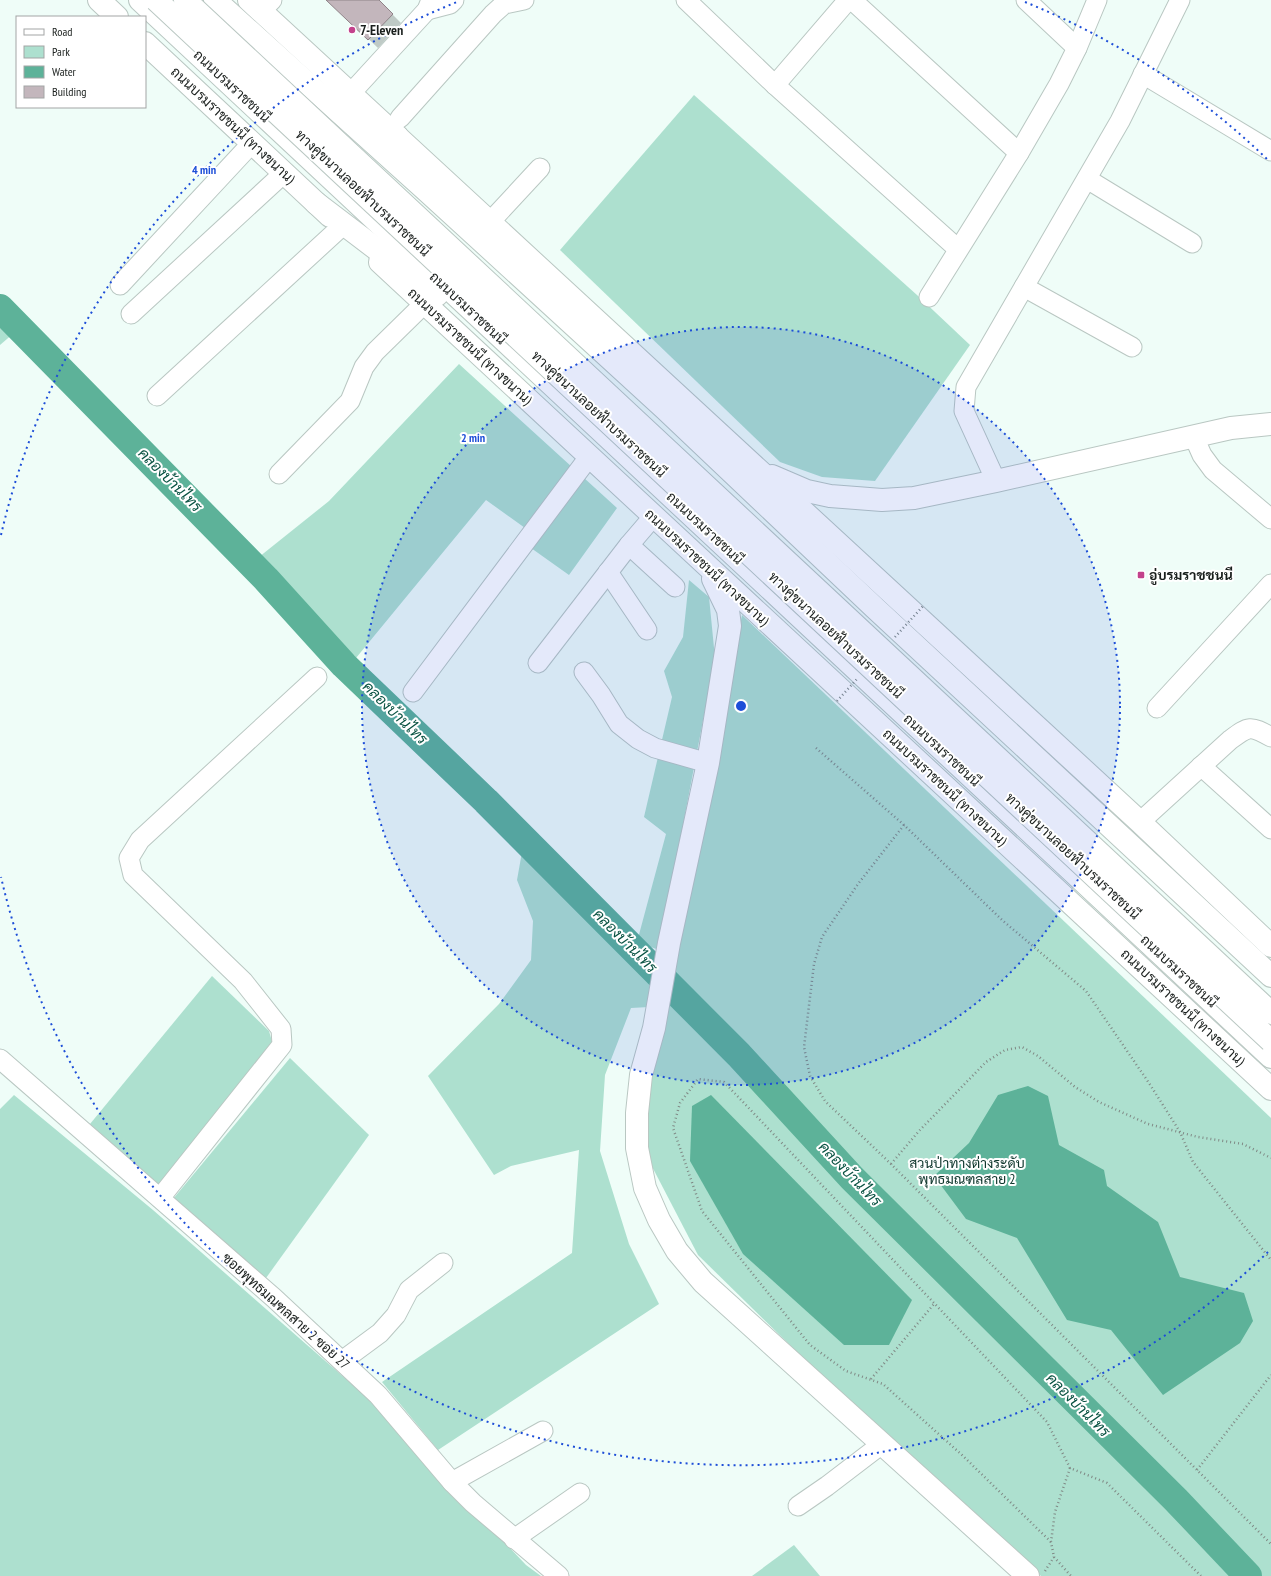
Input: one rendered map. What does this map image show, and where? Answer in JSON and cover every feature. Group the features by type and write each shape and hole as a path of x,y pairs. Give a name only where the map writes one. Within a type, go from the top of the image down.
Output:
{"main road":[{"path":"99,0 116,16"},
{"name":"ถนนบรมราชชนนี","path":"140,0 533,369 1271,1057"},
{"name":"ทางคู่ขนานลอยฟ้าบรมราชชนนี","path":"156,0 1271,1041"},
{"name":"ทางคู่ขนานลอยฟ้าบรมราชชนนี","path":"185,0 1271,1013"},
{"path":"215,0 665,409 875,608 1271,976"},
{"path":"261,4 351,93 399,127 490,222 1140,822 1271,946"},
{"name":"ถนนบรมราชชนนี (ทางขนาน)","path":"146,44 653,517 1271,1089"},
{"path":"399,127 405,153 469,221 540,285 561,314"},
{"path":"316,203 533,369"},
{"path":"753,466 784,482 807,491 830,496 882,500 914,498 996,482 1231,428 1271,424"},
{"path":"706,566 728,610 730,626 708,763 669,943 654,1028 641,1075 637,1113 637,1148 646,1188 659,1220 677,1251 703,1282 1028,1576"}],"street":[{"path":"351,93 429,5 450,4 454,0"},
{"path":"399,127 493,14 504,4 524,0"},
{"path":"686,0 775,85 958,249"},
{"path":"775,85 848,0"},
{"path":"852,0 1019,153"},
{"path":"1026,0 1077,48"},
{"path":"929,298 958,249 1019,153 1059,84 1077,48 1097,0"},
{"path":"996,482 964,411 966,387 1120,120 1180,0"},
{"path":"1143,74 1271,151"},
{"path":"120,285 252,143"},
{"path":"490,222 540,168"},
{"path":"131,314 284,173"},
{"path":"1087,179 1192,243"},
{"path":"157,396 341,227"},
{"path":"1024,287 1132,347"},
{"path":"279,474 350,401 364,367 375,352 424,303"},
{"path":"1194,437 1202,455 1213,470 1271,519"},
{"path":"413,692 589,457"},
{"path":"538,663 629,545 653,517"},
{"path":"629,545 675,587"},
{"path":"608,572 647,630"},
{"path":"1157,708 1271,584"},
{"path":"584,672 601,694 619,724 638,739 655,748 708,763"},
{"path":"160,1198 282,1045 281,1029 243,981 133,875 129,858 140,840 317,677"},
{"path":"1140,822 1230,740 1242,731 1249,728 1256,729 1271,737"},
{"path":"1201,766 1271,829"},
{"name":"ซอยพุทธมณฑลสาย 2 ซอย 27","path":"0,1059 274,1298 378,1395 452,1482 473,1503 559,1576"},
{"path":"342,1361 380,1333 396,1315 409,1290 443,1263"},
{"path":"452,1482 543,1431"},
{"path":"798,1506 882,1444"},
{"path":"514,1539 580,1493"}],"path":[{"path":"816,748 904,824 1002,920 1086,991 1180,1132 1193,1162 1271,1260"},
{"path":"904,824 858,884 822,938 814,964 804,1047 810,1076 825,1101 891,1164 1271,1544"},
{"path":"891,1164 919,1131 986,1062 1005,1050 1022,1047 1038,1056 1075,1087 1099,1102 1148,1124 1198,1137 1243,1144 1271,1158"},
{"path":"1051,1542 962,1455 883,1384 846,1371 810,1345 702,1211 673,1128 680,1103 698,1079 724,1082 1047,1422 1070,1468 1107,1483 1201,1576"},
{"path":"871,1379 934,1304"},
{"path":"1197,1470 1271,1375"},
{"path":"1070,1468 1055,1512 1051,1542 1054,1557 1071,1576"},
{"path":"1041,1576 1054,1557"}],"green space":[{"path":"694,95 917,295 970,345 875,481 822,477 780,462 560,250"},
{"path":"0,320 14,333 0,345"},
{"path":"459,364 617,508 569,575 531,548 539,538 486,500 356,658 259,557 329,501"},
{"path":"689,580 709,597 715,658 659,950 637,942 666,834 644,817 672,697 664,671 683,637"},
{"name":"สวนป่าทางต่างระดับ พุทธมณฑลสาย 2","path":"742,615 1271,1118 1271,1576 1041,1576 796,1351 698,1255 646,1155 650,1072"},
{"path":"522,852 653,981 649,1007 631,1008 605,1075 600,1151 629,1244 659,1304 438,1450 382,1382 572,1253 579,1150 511,1166 494,1175 428,1076 499,1004 531,960 533,921 517,880"},
{"path":"212,976 269,1031 273,1045 160,1187 90,1124"},
{"path":"290,1058 369,1135 266,1278 173,1199"},
{"path":"14,1095 153,1210 371,1401 526,1565 541,1576 0,1576 0,1109"},
{"path":"794,1545 820,1576 752,1576"}],"water":[{"path":"1028,1086 1048,1096 1059,1145 1104,1170 1107,1186 1158,1222 1180,1277 1244,1293 1253,1321 1240,1343 1163,1395 1111,1330 1067,1320 1017,1238 966,1219 934,1176 969,1143 998,1095"},
{"path":"711,1095 912,1300 889,1345 844,1345 743,1254 690,1161 692,1106"}],"building":[{"path":"326,0 379,0 393,14 368,40"}],"waterway":[{"name":"คลองบ้านไทร","path":"0,308 266,579 344,665 486,801 739,1055 852,1178 1176,1500 1248,1576"}],"place":[{"name":"7-Eleven","path":"352,30"},
{"name":"อู่บรมราชชนนี","path":"1141,575"}]}
